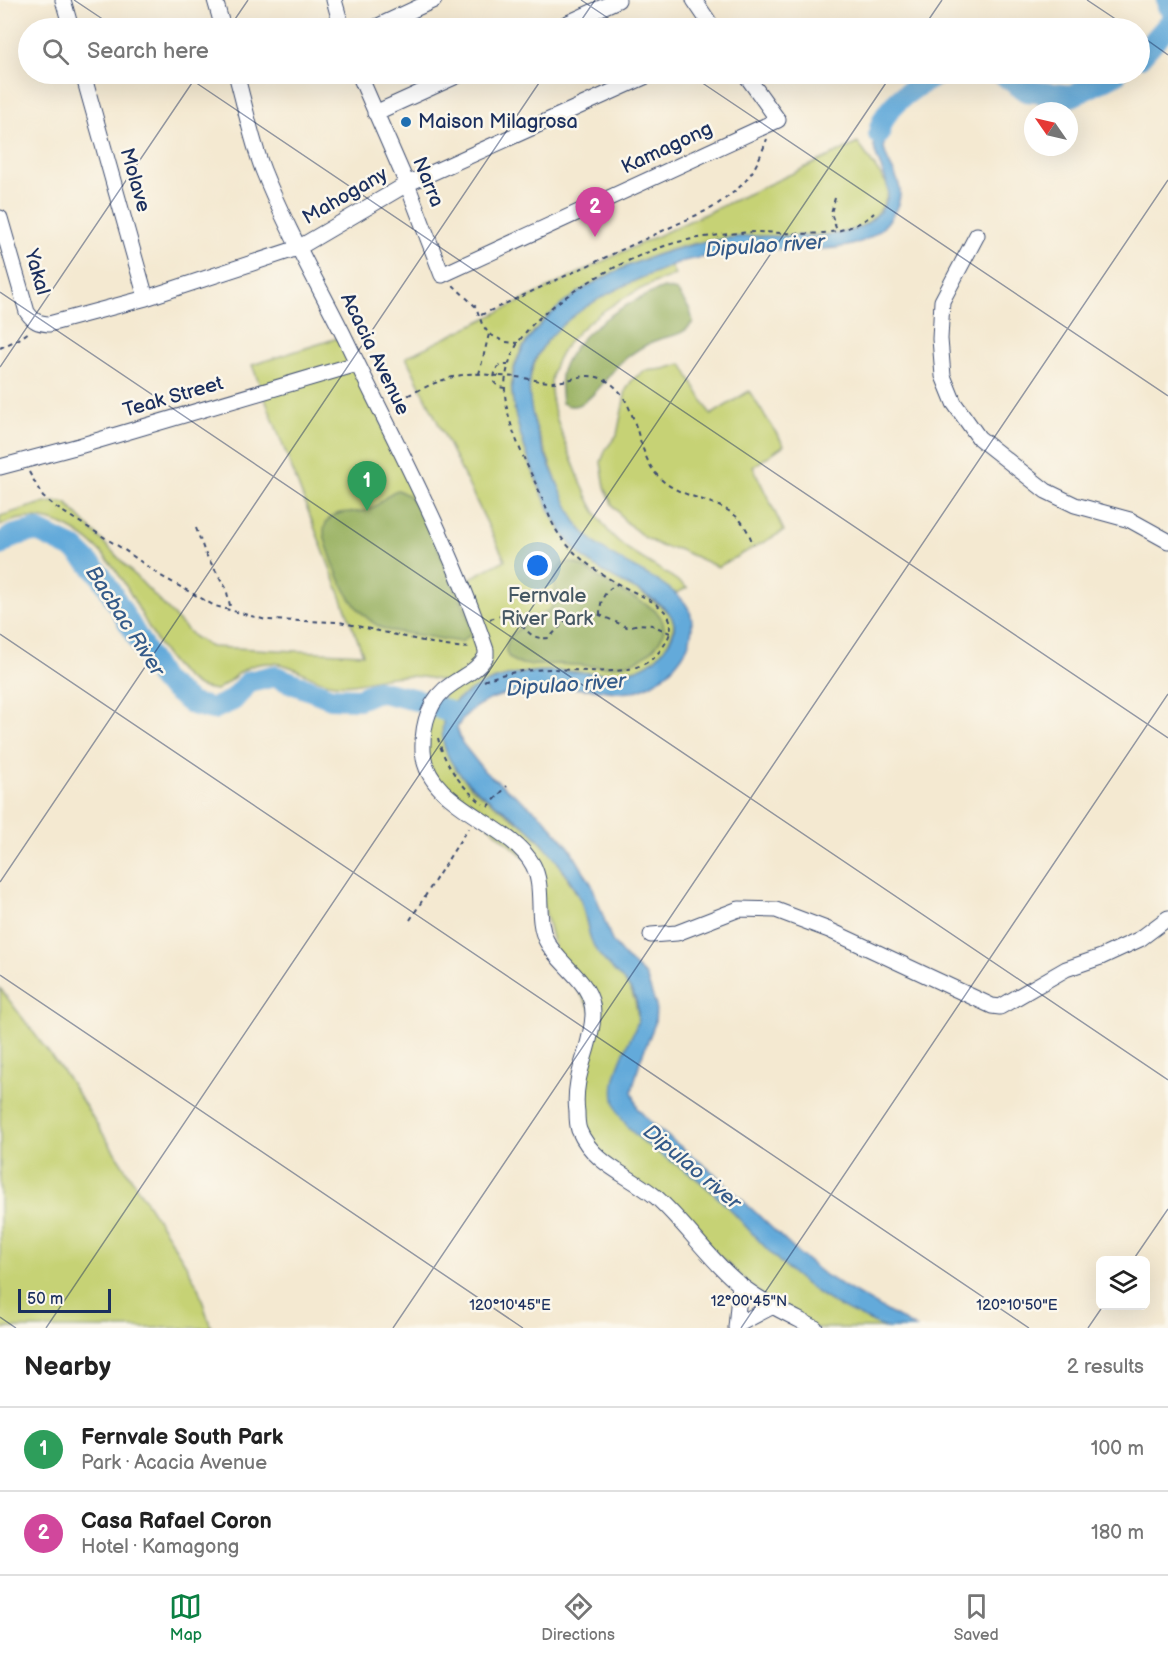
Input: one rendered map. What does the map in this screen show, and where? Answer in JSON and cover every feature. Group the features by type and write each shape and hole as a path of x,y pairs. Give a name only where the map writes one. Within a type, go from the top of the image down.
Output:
{"street":[{"path":"63,0 68,18"},
{"path":"215,0 220,18"},
{"path":"334,0 339,18"},
{"path":"395,18 434,0"},
{"path":"579,18 618,0"},
{"path":"694,0 706,18"},
{"name":"Molave","path":"86,84 146,298"},
{"name":"Acacia Avenue","path":"239,84 263,169 298,248 429,512 485,647"},
{"name":"Narra","path":"363,84 407,184 442,275"},
{"path":"375,113 438,84"},
{"name":"Mahogany","path":"43,324 146,298 298,248 407,184 629,84"},
{"path":"751,84 773,122"},
{"name":"Kamagong","path":"442,275 773,122"},
{"name":"Yakal","path":"0,218 27,312 32,320 43,324"},
{"path":"977,235 942,301 940,339 943,376 954,403 979,438 1046,491 1075,505 1130,520 1168,541"},
{"name":"Teak Street","path":"0,467 357,364"},
{"path":"485,647 486,656 476,669 441,693 426,717 423,754 428,772 451,800 517,845 533,865 540,892 541,917 546,939 557,957 576,975 589,995 593,1013 591,1031 579,1071 575,1100 578,1128 592,1152 656,1197 730,1277 773,1306 815,1328"},
{"path":"651,935 677,933 739,909 776,910 829,930 936,981 992,1006 1000,1007 1066,969 1101,957 1140,939 1168,918"},
{"path":"736,1326 740,1284"},
{"path":"736,1326 773,1306"}],"path":[{"path":"481,315 718,204 738,190 756,170 773,122"},
{"path":"835,198 831,213 837,231"},
{"path":"483,681 514,673 546,669 621,671 638,667 653,658 666,642 671,624 668,616 658,606 618,584 574,552 558,533 515,436 508,413 505,388 509,366 518,343 546,312 593,280 640,256 678,242 753,232 822,233 837,231 854,227 874,213"},
{"path":"442,275 470,300 481,315 482,324 489,334 505,342 518,343"},
{"path":"0,348 43,324"},
{"path":"479,374 489,334"},
{"path":"505,388 499,387 494,375 496,369 501,365 509,366"},
{"path":"378,409 462,375 494,375 553,382 585,375 604,379 613,385 628,405 654,472 670,486 734,515 743,524 753,544"},
{"path":"22,461 43,497 57,508 70,514 161,576 215,606 266,620 339,622 445,646 485,647"},
{"path":"196,528 205,553 225,588 231,610"},
{"path":"600,615 603,596 608,588 618,584"},
{"path":"475,622 501,616 515,617 529,635 540,639 549,638 567,619 600,615 627,627 639,624 670,633"},
{"path":"438,737 441,752 452,770 467,790 488,807 507,786"},
{"path":"410,920 476,817"}],"green space":[{"name":"Fernvale River Park","path":"858,143 889,187 881,208 866,224 853,230 830,234 713,240 686,245 656,255 592,284 563,304 539,326 521,351 512,377 514,410 534,473 557,523 566,533 641,593 671,614 674,623 673,632 657,659 643,668 623,674 548,671 492,680 458,699 448,708 443,720 446,750 455,767 472,788 529,830 556,859 581,901 590,937 598,953 628,984 635,1001 639,1021 630,1040 628,1128 685,1170 735,1213 803,1283 839,1306 885,1328 815,1328 773,1306 656,1197 613,1168 578,1128 593,1013 557,957 533,865 428,772 423,734 450,684 425,677 400,676 356,684 335,684 319,680 288,666 270,663 247,668 216,690 198,686 184,676 162,650 119,575 96,548 67,527 51,521 34,518 17,520 0,526 0,516 50,502 66,503 194,637 211,647 363,654 252,365 341,337 459,584 505,560 406,357 614,256"},
{"name":"Fernvale River Park","path":"671,266 675,275 620,300 584,326 570,341 558,357 552,375 551,395 559,426 591,505 609,532 618,541 687,588 674,594 650,577 610,555 587,536 578,525 565,501 539,434 531,409 529,392 533,368 543,346 559,327 602,297"},
{"path":"664,288 677,291 690,310 693,322 689,327 681,333 652,342 634,352 621,362 587,400 579,405 570,406 562,403 560,383 562,371 578,343 590,331 619,310"},
{"path":"682,364 711,415 749,391 784,445 753,467 784,531 718,567 678,549 663,547 644,537 625,521 612,504 605,487 601,462 606,449 617,435 626,390 632,380 644,371"},
{"path":"398,490 409,496 418,506 462,601 472,628 471,634 461,642 386,630 375,624 357,608 334,566 324,530 330,518 340,513 372,508"},
{"path":"564,563 581,566 656,612 664,625 661,639 651,651 632,662 614,666 528,665 510,658 506,650 511,635 545,613 554,603 556,574"},
{"path":"0,988 67,1077 185,1263 198,1287 211,1328 0,1328"}],"water":[{"path":"891,108 884,147 899,184 899,201 884,226 871,237 856,244 840,247 751,251 677,263 609,293 564,323 544,345 531,372 530,404 539,438 574,518 579,527 595,543 665,586 685,603 691,616 691,637 682,656 672,668 660,679 638,690 622,693 556,688 517,692 481,704 467,714 457,728 462,743 485,772 542,816 569,847 592,885 612,941 626,958 646,976 656,1006 655,1023 640,1061 632,1091 638,1109 652,1124 714,1173 798,1253 826,1276 916,1328 880,1326 839,1306 811,1288 774,1257 734,1213 701,1182 655,1151 625,1123 618,1112 613,1093 619,1065 638,1021 635,998 625,982 594,947 579,897 559,864 533,833 473,787 460,774 449,759 443,742 443,723 448,709 458,699 477,687 497,679 530,672 612,673 640,668 652,661 663,650 674,630 671,616 657,602 601,571 573,547 563,534 543,495 519,427 512,386 514,371 521,352 538,327 562,304 591,285 622,268 656,255 689,245 722,239 752,236 829,235 858,228 869,222 882,209 887,197 887,185 875,151 874,138 879,121"}],"waterway":[{"name":"Dipulao river","path":"1167,0 1168,6"},
{"name":"Dipulao river","path":"1150,46 1168,25"},
{"name":"Dipulao river","path":"879,134 887,114 911,90 921,84"},
{"name":"Dipulao river","path":"1016,84 1026,91 1072,96 1096,84"},
{"name":"Bacbac River","path":"0,545 12,536 36,530 75,549 101,575 162,680 192,704 213,709 233,700 249,682 274,676 331,698 359,699 377,691 421,701 452,713"}],"place":[{"name":"Maison Milagrosa","path":"406,122"},
{"name":"Casa Rafael Coron","path":"595,237"},
{"name":"Fernvale South Park","path":"367,511"}]}
